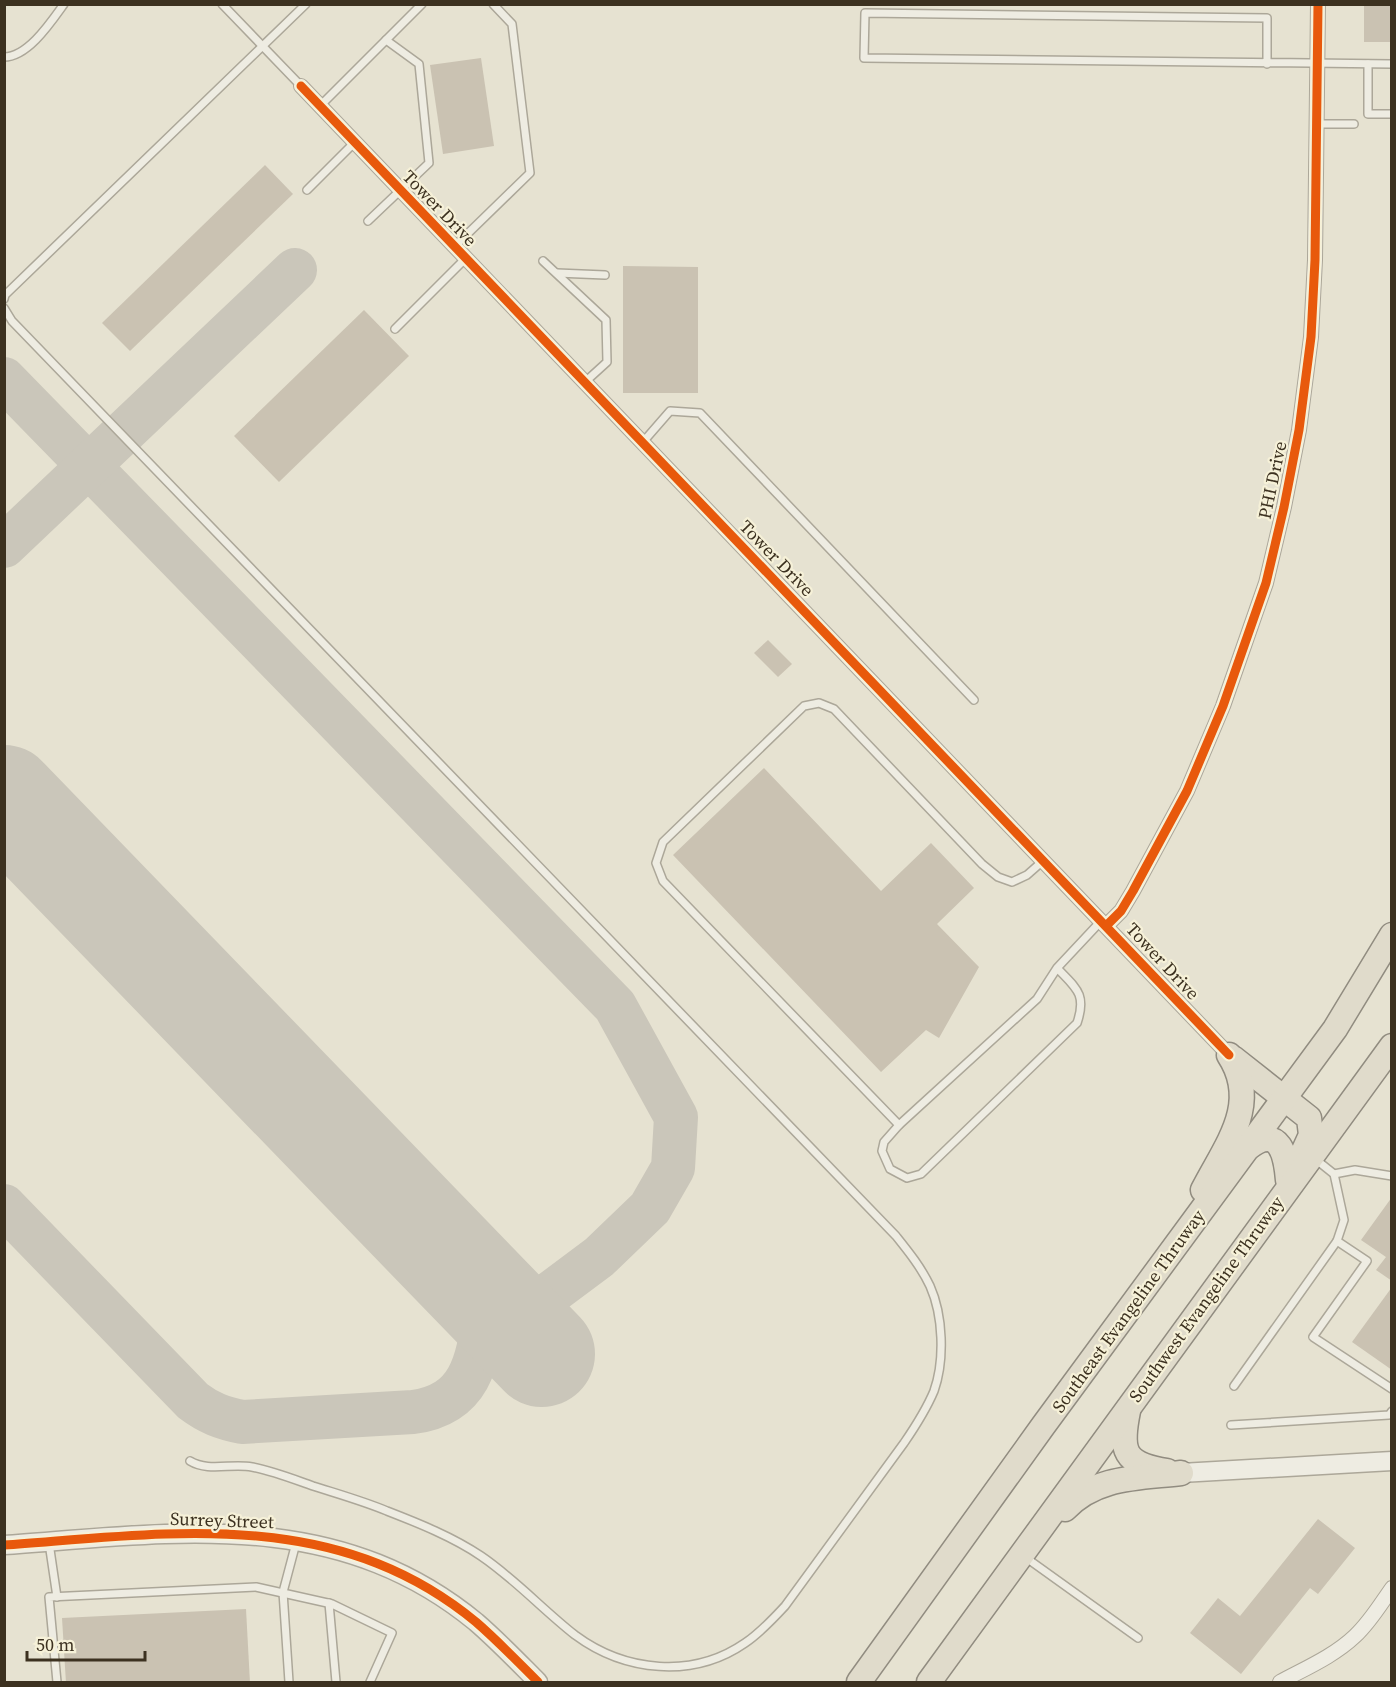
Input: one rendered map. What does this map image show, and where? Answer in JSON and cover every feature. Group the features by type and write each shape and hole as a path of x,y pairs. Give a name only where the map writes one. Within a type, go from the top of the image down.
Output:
{"highway":[{"name":"Southeast Evangeline Thruway","path":"859,1683 1043,1426 1335,1029 1392,935"},
{"name":"Southwest Evangeline Thruway","path":"1023,1555 1283,1190 1311,1156 1392,1046"},
{"path":"1229,1055 1307,1115 1312,1129 1310,1140 1283,1190"},
{"path":"1168,1257 1235,1128 1240,1113 1242,1085 1237,1068 1229,1055"},
{"path":"1249,1147 1257,1141 1264,1140 1278,1144 1285,1154 1283,1190"},
{"path":"1129,1405 1123,1436 1126,1449 1134,1461 1149,1468 1181,1473"},
{"path":"929,1683 1023,1555 1072,1502 1103,1483 1181,1473"}],"street":[{"name":"PHI Drive","path":"1104,923 1121,911 1187,791 1223,706 1266,583 1284,507 1299,430 1311,337 1315,260 1318,4"},
{"name":"Tower Drive","path":"300,86 1229,1055"},
{"path":"1181,1473 1392,1461"},
{"name":"Surrey Street","path":"4,1545 155,1534 237,1533 297,1540 372,1562 414,1581 475,1622 538,1683"},
{"path":"1280,1683 1333,1653 1354,1636 1371,1619 1392,1588"}],"lane":[{"path":"4,57 18,55 28,47 49,26 64,4"},
{"path":"222,4 300,86"},
{"path":"5,296 306,4"},
{"path":"320,106 422,4"},
{"path":"455,246 530,172 512,24 494,4"},
{"path":"1267,64 1267,18 865,13 864,58 1267,64 1392,64"},
{"path":"368,221 429,163 418,64 386,40"},
{"path":"1368,64 1368,114 1392,114"},
{"path":"1317,124 1354,124"},
{"path":"307,190 355,142"},
{"path":"395,329 466,258"},
{"path":"543,261 606,320 607,362 585,382"},
{"path":"557,273 605,275"},
{"path":"4,308 12,321 896,1236 915,1260 930,1287 938,1314 940,1364 934,1390 921,1417 904,1443 785,1606 746,1643 723,1656 698,1664 673,1667 648,1666 623,1661 600,1650 576,1635 480,1556 460,1544 386,1511 252,1467 207,1467 190,1461"},
{"path":"643,442 670,411 700,413 974,700"},
{"path":"899,1125 663,881 656,863 663,842 804,706 819,703 834,709 982,864 998,877 1012,882 1028,875 1044,860"},
{"path":"1057,968 1077,989 1083,1007 1077,1023 921,1174 907,1178 890,1169 882,1151 884,1142 899,1125 1037,999 1057,968 1104,923"},
{"path":"1234,1386 1337,1241 1344,1220 1334,1174 1311,1156"},
{"path":"1334,1174 1355,1170 1392,1176"},
{"path":"1337,1241 1367,1261 1313,1337 1391,1388"},
{"path":"1231,1425 1389,1415 1392,1411"},
{"path":"289,1683 283,1592 297,1540"},
{"path":"49,1542 57,1597"},
{"path":"1023,1555 1138,1638"},
{"path":"57,1683 49,1597 256,1587 329,1603 392,1633 370,1683"},
{"path":"329,1603 336,1683"}],"building":[{"path":"1364,4 1392,4 1392,42 1364,42"},
{"path":"481,58 494,146 443,154 430,65"},
{"path":"265,165 293,194 130,351 102,323"},
{"path":"623,266 698,267 698,393 623,393"},
{"path":"364,310 409,356 279,482 234,436"},
{"path":"768,640 792,664 778,677 754,653"},
{"path":"764,768 881,891 931,843 974,888 937,924 979,967 939,1038 926,1030 881,1072 673,855"},
{"path":"1392,1197 1392,1281 1376,1270 1386,1257 1361,1240"},
{"path":"1392,1287 1392,1370 1352,1342"},
{"path":"1318,1519 1355,1548 1318,1594 1310,1588 1241,1674 1190,1633 1218,1598 1240,1616"},
{"path":"246,1609 250,1683 66,1683 62,1618"}],"taxiway":[{"path":"4,546 295,270"},
{"path":"4,379 615,1006 676,1117 673,1168 650,1208 599,1257 544,1298 487,1298 477,1355 463,1386 451,1398 434,1407 413,1412 242,1422 210,1412 193,1401 4,1206"},
{"path":"4,844 36,849 73,869"}],"runway":[{"path":"4,798 542,1354"}],"cycle path":[{"path":"1107,925 1121,911 1133,891 1187,791 1223,706 1266,583 1284,507 1299,430 1311,337 1315,260 1318,4"},
{"path":"301,86 1229,1055"},
{"path":"4,1545 190,1534 250,1536 309,1543 366,1559 422,1585 476,1622 538,1682"}]}
